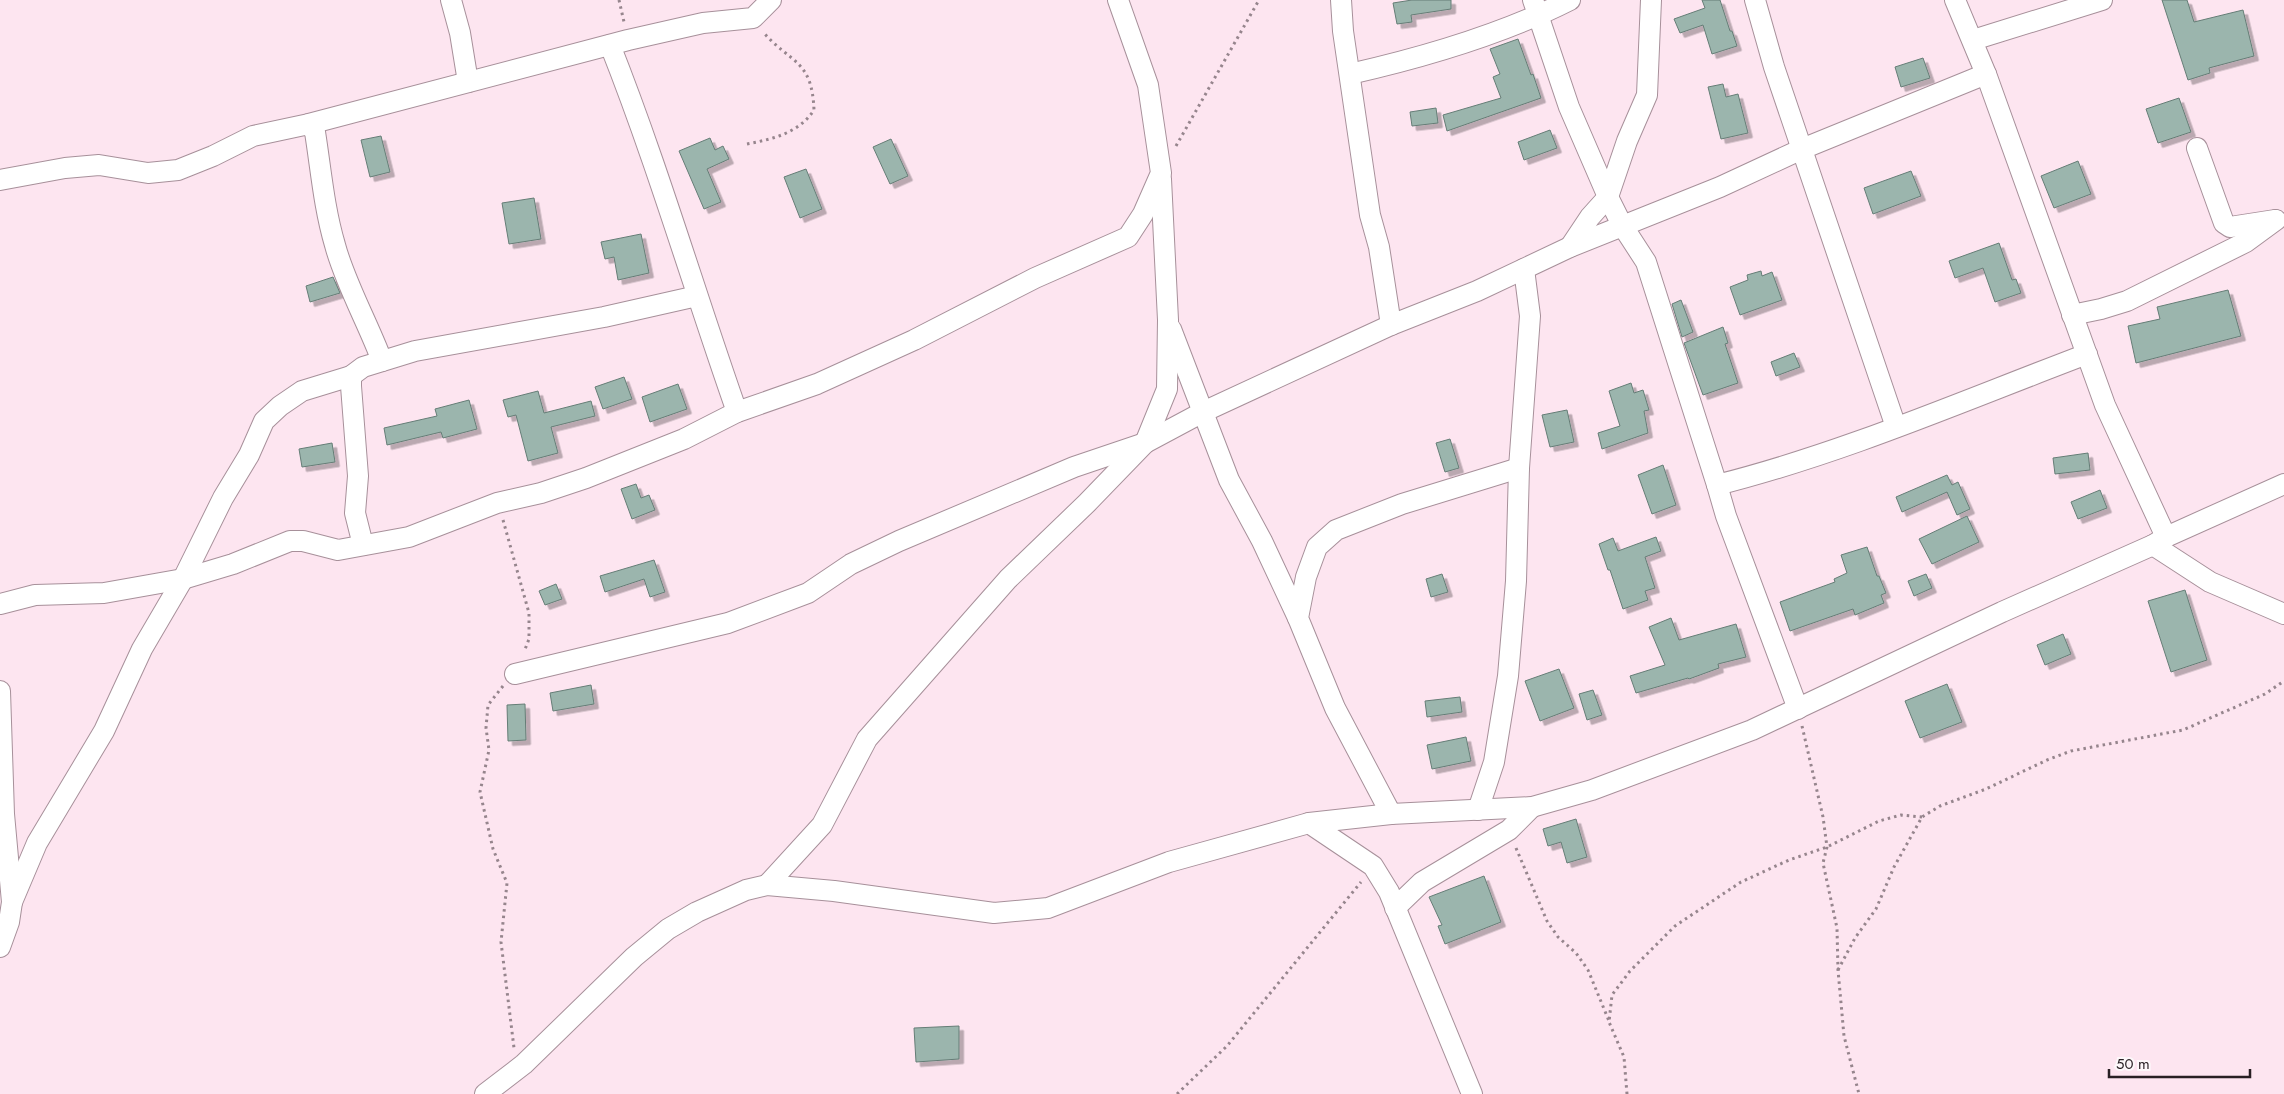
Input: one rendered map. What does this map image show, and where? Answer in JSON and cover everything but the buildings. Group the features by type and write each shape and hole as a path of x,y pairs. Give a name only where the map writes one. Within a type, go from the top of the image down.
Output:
{"street":[{"path":"451,0 460,33 468,82"},
{"path":"0,180 66,168 99,165 148,173 178,170 213,156 253,136 308,124 558,57 703,23 753,18 771,0"},
{"path":"767,884 822,825 867,739 1008,579 1087,503 1144,443 1167,389 1168,320 1161,173 1148,85 1118,0"},
{"path":"1341,0 1370,215 1379,248 1391,325"},
{"path":"1350,74 1421,58 1535,8 1570,0"},
{"path":"1570,247 1590,217 1608,197 1627,141 1647,95 1651,0"},
{"path":"1755,0 1774,67 1896,427"},
{"path":"1955,0 1986,74 2104,405 2160,541 2210,582 2284,614"},
{"path":"1973,40 2102,0"},
{"path":"1535,8 1569,107 1608,197 1622,225 1646,262 1729,525 1798,709"},
{"path":"610,45 641,121 674,218 697,296 737,412"},
{"path":"515,674 728,623 808,593 851,564 899,541 1074,466 1144,443 1203,412 1391,325 1478,291 1570,247 1720,187 1802,149 1986,74"},
{"path":"308,124 315,132 324,196 335,245 345,275 382,361"},
{"path":"2197,148 2224,224 2230,227 2280,219"},
{"path":"0,604 35,595 104,592 183,579 233,564 290,541 303,540 338,550 409,537 497,503 541,493 586,478 684,439 737,412 817,384 914,340 1035,278 1128,237 1143,214 1161,173"},
{"path":"2072,315 2128,301 2246,242 2280,219"},
{"path":"1478,810 1494,762 1508,676 1516,581 1519,468 1530,316 1524,269"},
{"path":"12,902 37,843 104,730 142,649 183,579 264,421 280,406 302,391 351,376 363,367 415,351 604,317 697,296"},
{"path":"1168,320 1229,480 1262,541 1298,618 1335,708 1391,814"},
{"path":"1717,485 1758,475 1844,448 2087,354"},
{"path":"351,376 358,476 356,513 363,545"},
{"path":"1298,618 1306,577 1317,548 1336,530 1402,504 1519,468"},
{"path":"485,1094 516,1070 634,957 668,929 697,912 746,890 767,884 834,890 994,913 1048,908 1169,862 1309,823 1391,814 1532,807 1592,790 1752,730 2002,612 2284,484"},
{"path":"0,691 4,814 12,902 9,922 0,947"},
{"path":"1396,908 1422,882 1509,830 1532,807"},
{"path":"1309,823 1374,866 1396,908 1472,1094"}],"path":[{"path":"1176,147 1259,0"},
{"path":"747,144 791,132 807,121 814,110 814,95 810,81 802,66 773,43 753,18"},
{"path":"497,503 515,560 521,591 528,613 529,639 515,674 488,705 486,728 489,750 480,792 493,849 507,884 501,942 516,1070"},
{"path":"1838,970 1855,938 1876,909 1894,867 1922,817 1940,806 1986,789 2047,760 2071,751 2183,730 2265,694 2284,681"},
{"path":"1798,709 1813,767 1816,793 1823,817 1827,847 1823,863 1837,928 1838,970 1844,1036 1859,1094"},
{"path":"1609,1022 1612,995 1630,971 1675,926 1742,882 1790,860 1827,847 1879,820 1901,815 1922,817"},
{"path":"1509,830 1548,921 1558,937 1576,953 1588,970 1624,1057 1627,1094"},
{"path":"1177,1094 1227,1046 1374,866"}]}
